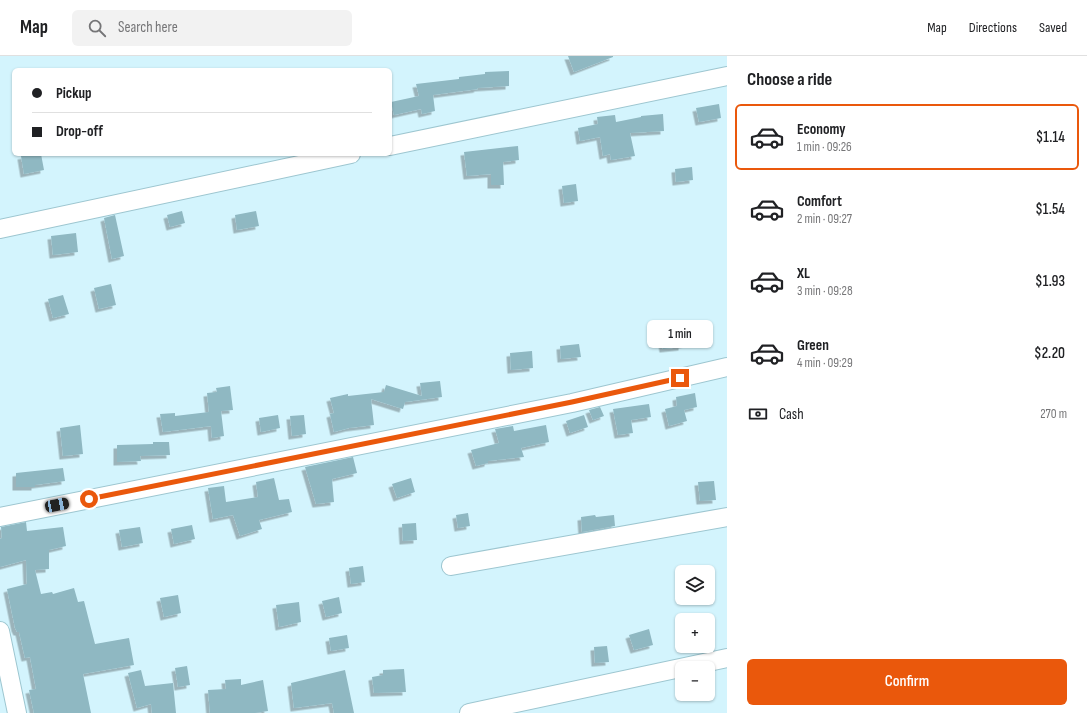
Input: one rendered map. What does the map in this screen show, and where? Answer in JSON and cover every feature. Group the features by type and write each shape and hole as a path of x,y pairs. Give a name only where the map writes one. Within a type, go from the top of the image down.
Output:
{"street":[{"path":"392,146 727,76"},
{"path":"0,229 342,156"},
{"path":"0,517 572,402 727,367"},
{"path":"451,566 726,522"},
{"path":"0,631 17,713"},
{"path":"469,713 727,658"}],"building":[{"path":"568,56 613,56 613,57 574,72"},
{"path":"509,71 509,86 477,88 478,89 433,95 435,111 422,114 421,109 394,115 392,102 419,96 416,84 459,79 459,77 485,74 485,72"},
{"path":"719,104 721,118 699,122 696,108"},
{"path":"663,114 664,131 630,133 635,156 611,160 610,154 603,156 600,137 580,141 578,128 598,124 597,117 615,115 616,122 641,116"},
{"path":"518,146 519,160 503,162 504,185 491,185 491,174 467,176 464,152"},
{"path":"21,156 41,156 44,170 24,174"},
{"path":"692,167 693,180 676,182 675,169"},
{"path":"576,184 578,201 564,203 562,186"},
{"path":"182,211 185,223 170,227 167,215"},
{"path":"256,211 259,226 237,230 235,215"},
{"path":"115,215 124,256 112,259 104,218"},
{"path":"76,233 78,252 53,255 51,236"},
{"path":"111,284 116,305 99,309 94,288"},
{"path":"63,295 69,314 53,318 48,299"},
{"path":"684,333 686,344 682,345 682,347 663,349 661,335"},
{"path":"579,344 581,357 561,359 560,346"},
{"path":"532,351 533,368 511,370 510,353"},
{"path":"440,381 442,397 405,402 403,409 371,399 374,425 349,428 334,432 330,414 334,413 330,398 348,394 348,396 384,392 386,385 422,396 420,383"},
{"path":"230,386 233,410 221,411 224,436 212,438 211,426 163,432 160,414 175,413 175,416 209,412 207,393 217,392 216,388"},
{"path":"695,393 697,407 684,410 687,421 669,426 665,409 677,406 676,397"},
{"path":"649,404 651,417 631,420 633,433 618,435 613,409"},
{"path":"600,407 604,416 593,420 589,410"},
{"path":"278,415 280,428 261,432 259,418"},
{"path":"304,415 306,434 292,436 290,416"},
{"path":"584,415 588,427 570,433 566,421"},
{"path":"80,425 83,454 63,456 60,428"},
{"path":"546,425 549,442 521,448 524,457 488,461 488,463 476,466 471,450 499,443 495,429 513,426 514,431"},
{"path":"153,442 169,442 170,455 140,456 141,461 117,462 117,445 153,444"},
{"path":"353,457 357,473 332,479 334,502 316,504 305,467"},
{"path":"63,468 65,481 35,485 35,487 16,487 16,473"},
{"path":"274,478 279,500 289,499 292,512 259,520 262,529 240,536 233,515 213,519 208,488 224,486 226,502 258,497 256,482"},
{"path":"411,478 415,492 397,498 392,484"},
{"path":"714,481 716,500 700,501 698,482"},
{"path":"468,513 470,526 458,528 456,515"},
{"path":"595,515 596,517 614,515 615,526 582,532 581,517"},
{"path":"26,522 27,531 63,527 66,546 49,550 49,569 35,570 41,594 52,592 53,594 74,588 78,602 84,601 95,644 129,638 134,665 83,674 91,713 34,713 29,690 36,689 30,657 25,658 19,632 17,632 15,628 7,589 27,584 26,560 0,567 0,539 2,538 1,527"},
{"path":"416,523 417,540 403,541 402,524"},
{"path":"192,525 195,539 174,544 171,529"},
{"path":"140,527 143,543 122,547 119,530"},
{"path":"363,566 365,582 351,584 349,568"},
{"path":"178,595 181,613 164,617 160,598"},
{"path":"339,597 342,613 326,617 322,601"},
{"path":"299,602 301,622 279,627 276,605"},
{"path":"649,629 653,645 634,650 629,635"},
{"path":"347,635 349,648 331,651 329,638"},
{"path":"607,646 609,662 595,663 594,647"},
{"path":"187,666 190,685 178,687 175,668"},
{"path":"404,669 406,692 374,693 372,677 383,675 383,670"},
{"path":"141,670 145,686 173,683 176,713 152,713 151,704 137,708 128,673"},
{"path":"345,670 354,713 334,713 332,703 294,708 291,683"},
{"path":"241,679 241,685 263,680 268,711 255,713 210,713 208,690 226,689 225,680"}],"route":[{"path":"89,499 572,402 680,378"}]}
